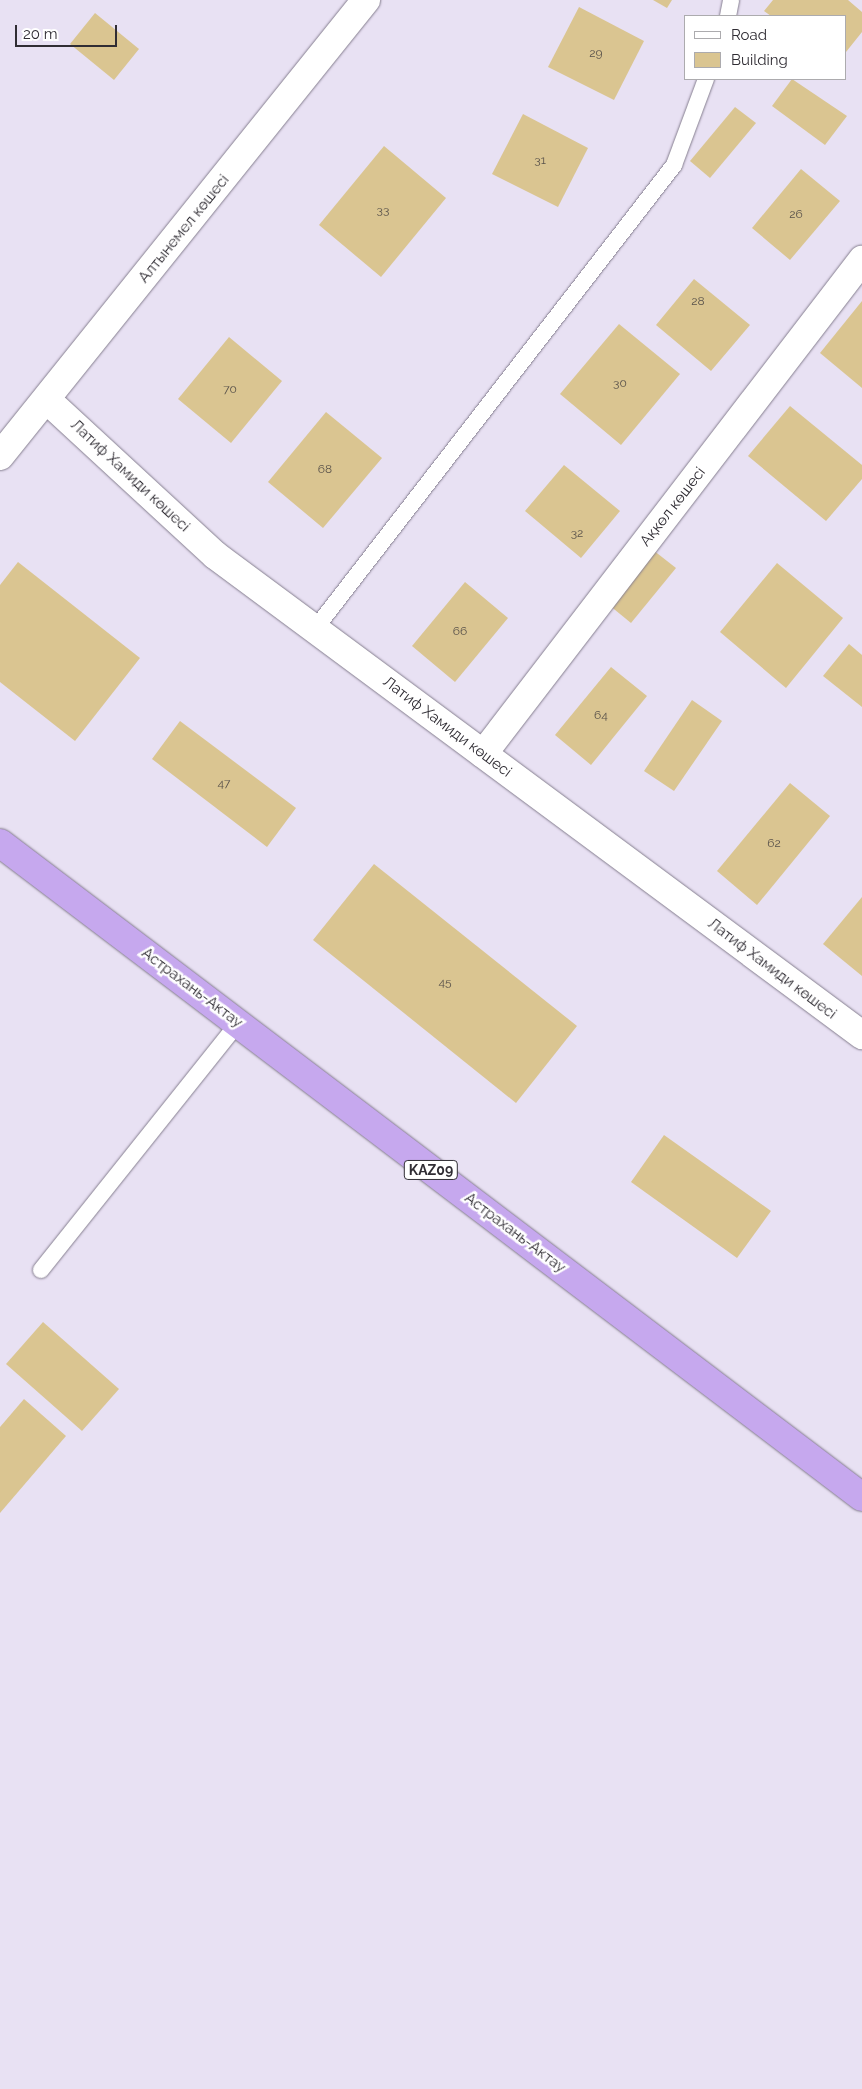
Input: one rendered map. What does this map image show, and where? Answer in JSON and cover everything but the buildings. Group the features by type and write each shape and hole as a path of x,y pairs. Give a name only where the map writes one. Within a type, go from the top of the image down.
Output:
{"highway":[{"name":"Астрахань-Актау","path":"0,843 862,1497"}],"street":[{"name":"Алтынемел көшесі","path":"0,456 47,400 366,0"},
{"name":"Ақкөл көшесі","path":"483,754 862,260"},
{"name":"Латиф Хамиди көшесі","path":"47,400 215,555 862,1035"}],"lane":[{"path":"728,15 731,0"},
{"path":"316,629 674,165 706,80"},
{"path":"41,1270 238,1023"}]}
